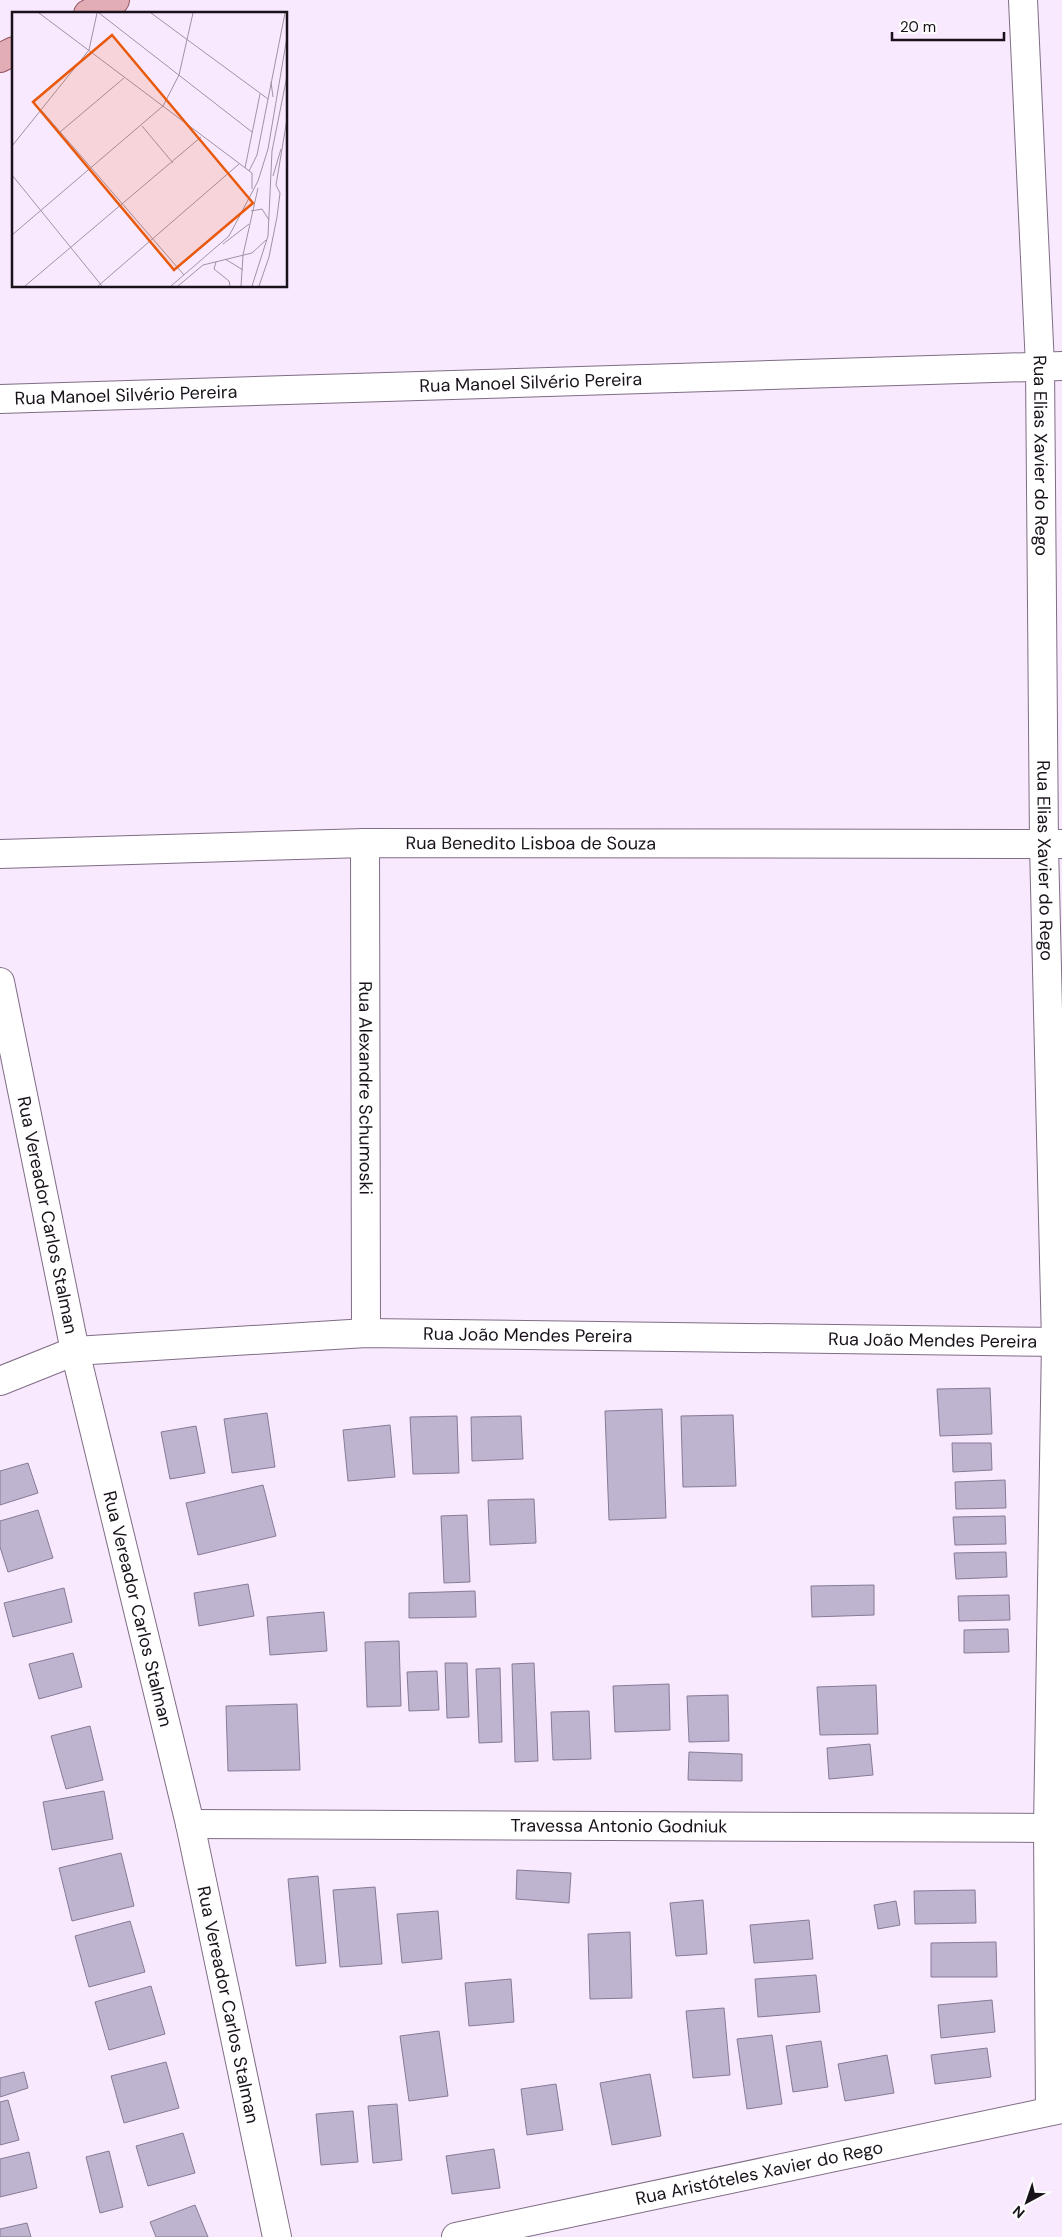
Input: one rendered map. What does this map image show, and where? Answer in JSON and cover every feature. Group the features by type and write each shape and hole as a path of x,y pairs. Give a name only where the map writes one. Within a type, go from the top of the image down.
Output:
{"main road":[{"path":"92,12 115,0"},
{"path":"0,58 12,52"}],"street":[{"name":"Rua Elias Xavier do Rego","path":"1023,0 1051,366 1053,844 1059,1342 1048,1828 1056,2110"},
{"name":"Rua Manoel Silvério Pereira","path":"0,399 1051,366"},
{"name":"Rua Benedito Lisboa de Souza","path":"0,854 365,843 1053,844"},
{"name":"Rua Alexandre Schumoski","path":"365,843 366,1333"},
{"name":"Rua Vereador Carlos Stalman","path":"0,982 74,1351 190,1824 277,2237"},
{"name":"Rua João Mendes Pereira","path":"0,1381 74,1351 366,1333 1059,1342"},
{"name":"Travessa Antonio Godniuk","path":"190,1824 1048,1828"},
{"name":"Rua Aristóteles Xavier do Rego","path":"456,2237 1056,2110"}],"building":[{"path":"990,1388 992,1434 940,1436 937,1389"},
{"path":"662,1409 666,1518 609,1520 605,1411"},
{"path":"267,1413 275,1467 232,1473 224,1419"},
{"path":"733,1415 736,1486 683,1487 681,1416"},
{"path":"457,1416 459,1473 413,1474 410,1417"},
{"path":"521,1416 523,1459 472,1461 471,1417"},
{"path":"390,1425 395,1477 348,1481 343,1430"},
{"path":"196,1426 205,1473 170,1479 161,1432"},
{"path":"952,1443 991,1443 992,1470 953,1472"},
{"path":"28,1463 38,1493 0,1505 0,1471"},
{"path":"1005,1480 1006,1508 956,1509 955,1482"},
{"path":"263,1485 276,1536 198,1555 186,1503"},
{"path":"534,1499 536,1543 490,1545 488,1500"},
{"path":"38,1510 53,1558 8,1572 0,1547 0,1521"},
{"path":"467,1515 470,1582 444,1583 441,1516"},
{"path":"1005,1516 1006,1544 955,1545 953,1517"},
{"path":"1006,1552 1007,1577 956,1579 954,1553"},
{"path":"248,1584 254,1616 199,1626 194,1593"},
{"path":"874,1585 874,1615 812,1617 811,1586"},
{"path":"64,1588 72,1622 13,1637 4,1603"},
{"path":"475,1591 476,1617 409,1618 409,1593"},
{"path":"1009,1595 1010,1620 959,1621 958,1596"},
{"path":"324,1612 327,1651 270,1655 267,1617"},
{"path":"1008,1629 1009,1652 964,1653 964,1630"},
{"path":"399,1641 401,1706 367,1707 365,1642"},
{"path":"73,1653 82,1687 39,1699 29,1664"},
{"path":"445,1663 467,1663 469,1717 447,1718"},
{"path":"534,1663 538,1761 515,1762 512,1664"},
{"path":"500,1668 502,1742 479,1743 476,1669"},
{"path":"437,1671 439,1710 409,1711 407,1672"},
{"path":"669,1684 670,1730 615,1732 613,1686"},
{"path":"876,1685 878,1734 820,1735 817,1687"},
{"path":"728,1695 729,1741 689,1742 687,1696"},
{"path":"297,1704 300,1770 228,1771 226,1706"},
{"path":"589,1711 591,1759 553,1760 551,1712"},
{"path":"90,1726 103,1780 66,1789 51,1736"},
{"path":"870,1744 873,1775 829,1779 827,1748"},
{"path":"689,1752 742,1754 742,1781 688,1780"},
{"path":"104,1791 113,1839 52,1850 43,1802"},
{"path":"121,1853 134,1906 72,1921 59,1868"},
{"path":"517,1870 571,1873 569,1903 516,1899"},
{"path":"318,1876 326,1963 296,1966 288,1879"},
{"path":"375,1887 382,1964 340,1967 333,1890"},
{"path":"975,1890 976,1923 915,1924 914,1891"},
{"path":"703,1900 707,1954 676,1956 670,1903"},
{"path":"896,1901 900,1925 878,1929 874,1905"},
{"path":"438,1911 442,1959 402,1963 397,1914"},
{"path":"809,1920 813,1959 754,1963 750,1925"},
{"path":"130,1921 145,1972 89,1987 75,1936"},
{"path":"630,1932 632,1998 590,1999 588,1934"},
{"path":"996,1942 997,1977 931,1977 931,1943"},
{"path":"816,1975 820,2012 758,2017 755,1979"},
{"path":"511,1979 514,2022 469,2026 465,1983"},
{"path":"151,1986 165,2034 109,2050 95,2002"},
{"path":"992,2000 995,2032 941,2038 938,2005"},
{"path":"724,2008 730,2075 693,2078 686,2011"},
{"path":"439,2031 448,2096 409,2101 400,2036"},
{"path":"772,2035 782,2104 747,2109 737,2039"},
{"path":"821,2041 828,2087 793,2092 786,2046"},
{"path":"987,2048 991,2077 935,2084 931,2055"},
{"path":"887,2055 894,2093 845,2101 838,2064"},
{"path":"166,2062 179,2108 124,2123 111,2076"},
{"path":"24,2072 28,2088 0,2097 0,2078"},
{"path":"650,2074 661,2136 612,2145 600,2083"},
{"path":"556,2084 563,2130 527,2135 521,2089"},
{"path":"8,2100 19,2140 0,2145 0,2102"},
{"path":"397,2104 402,2160 373,2163 368,2106"},
{"path":"353,2111 358,2162 321,2165 316,2114"},
{"path":"183,2133 195,2173 148,2186 136,2146"},
{"path":"494,2149 500,2188 452,2194 446,2156"},
{"path":"109,2151 123,2207 100,2213 86,2157"},
{"path":"29,2152 37,2188 0,2197 0,2159"},
{"path":"195,2205 208,2237 156,2237 150,2222"},
{"path":"27,2223 31,2237 0,2237 0,2229"}]}
